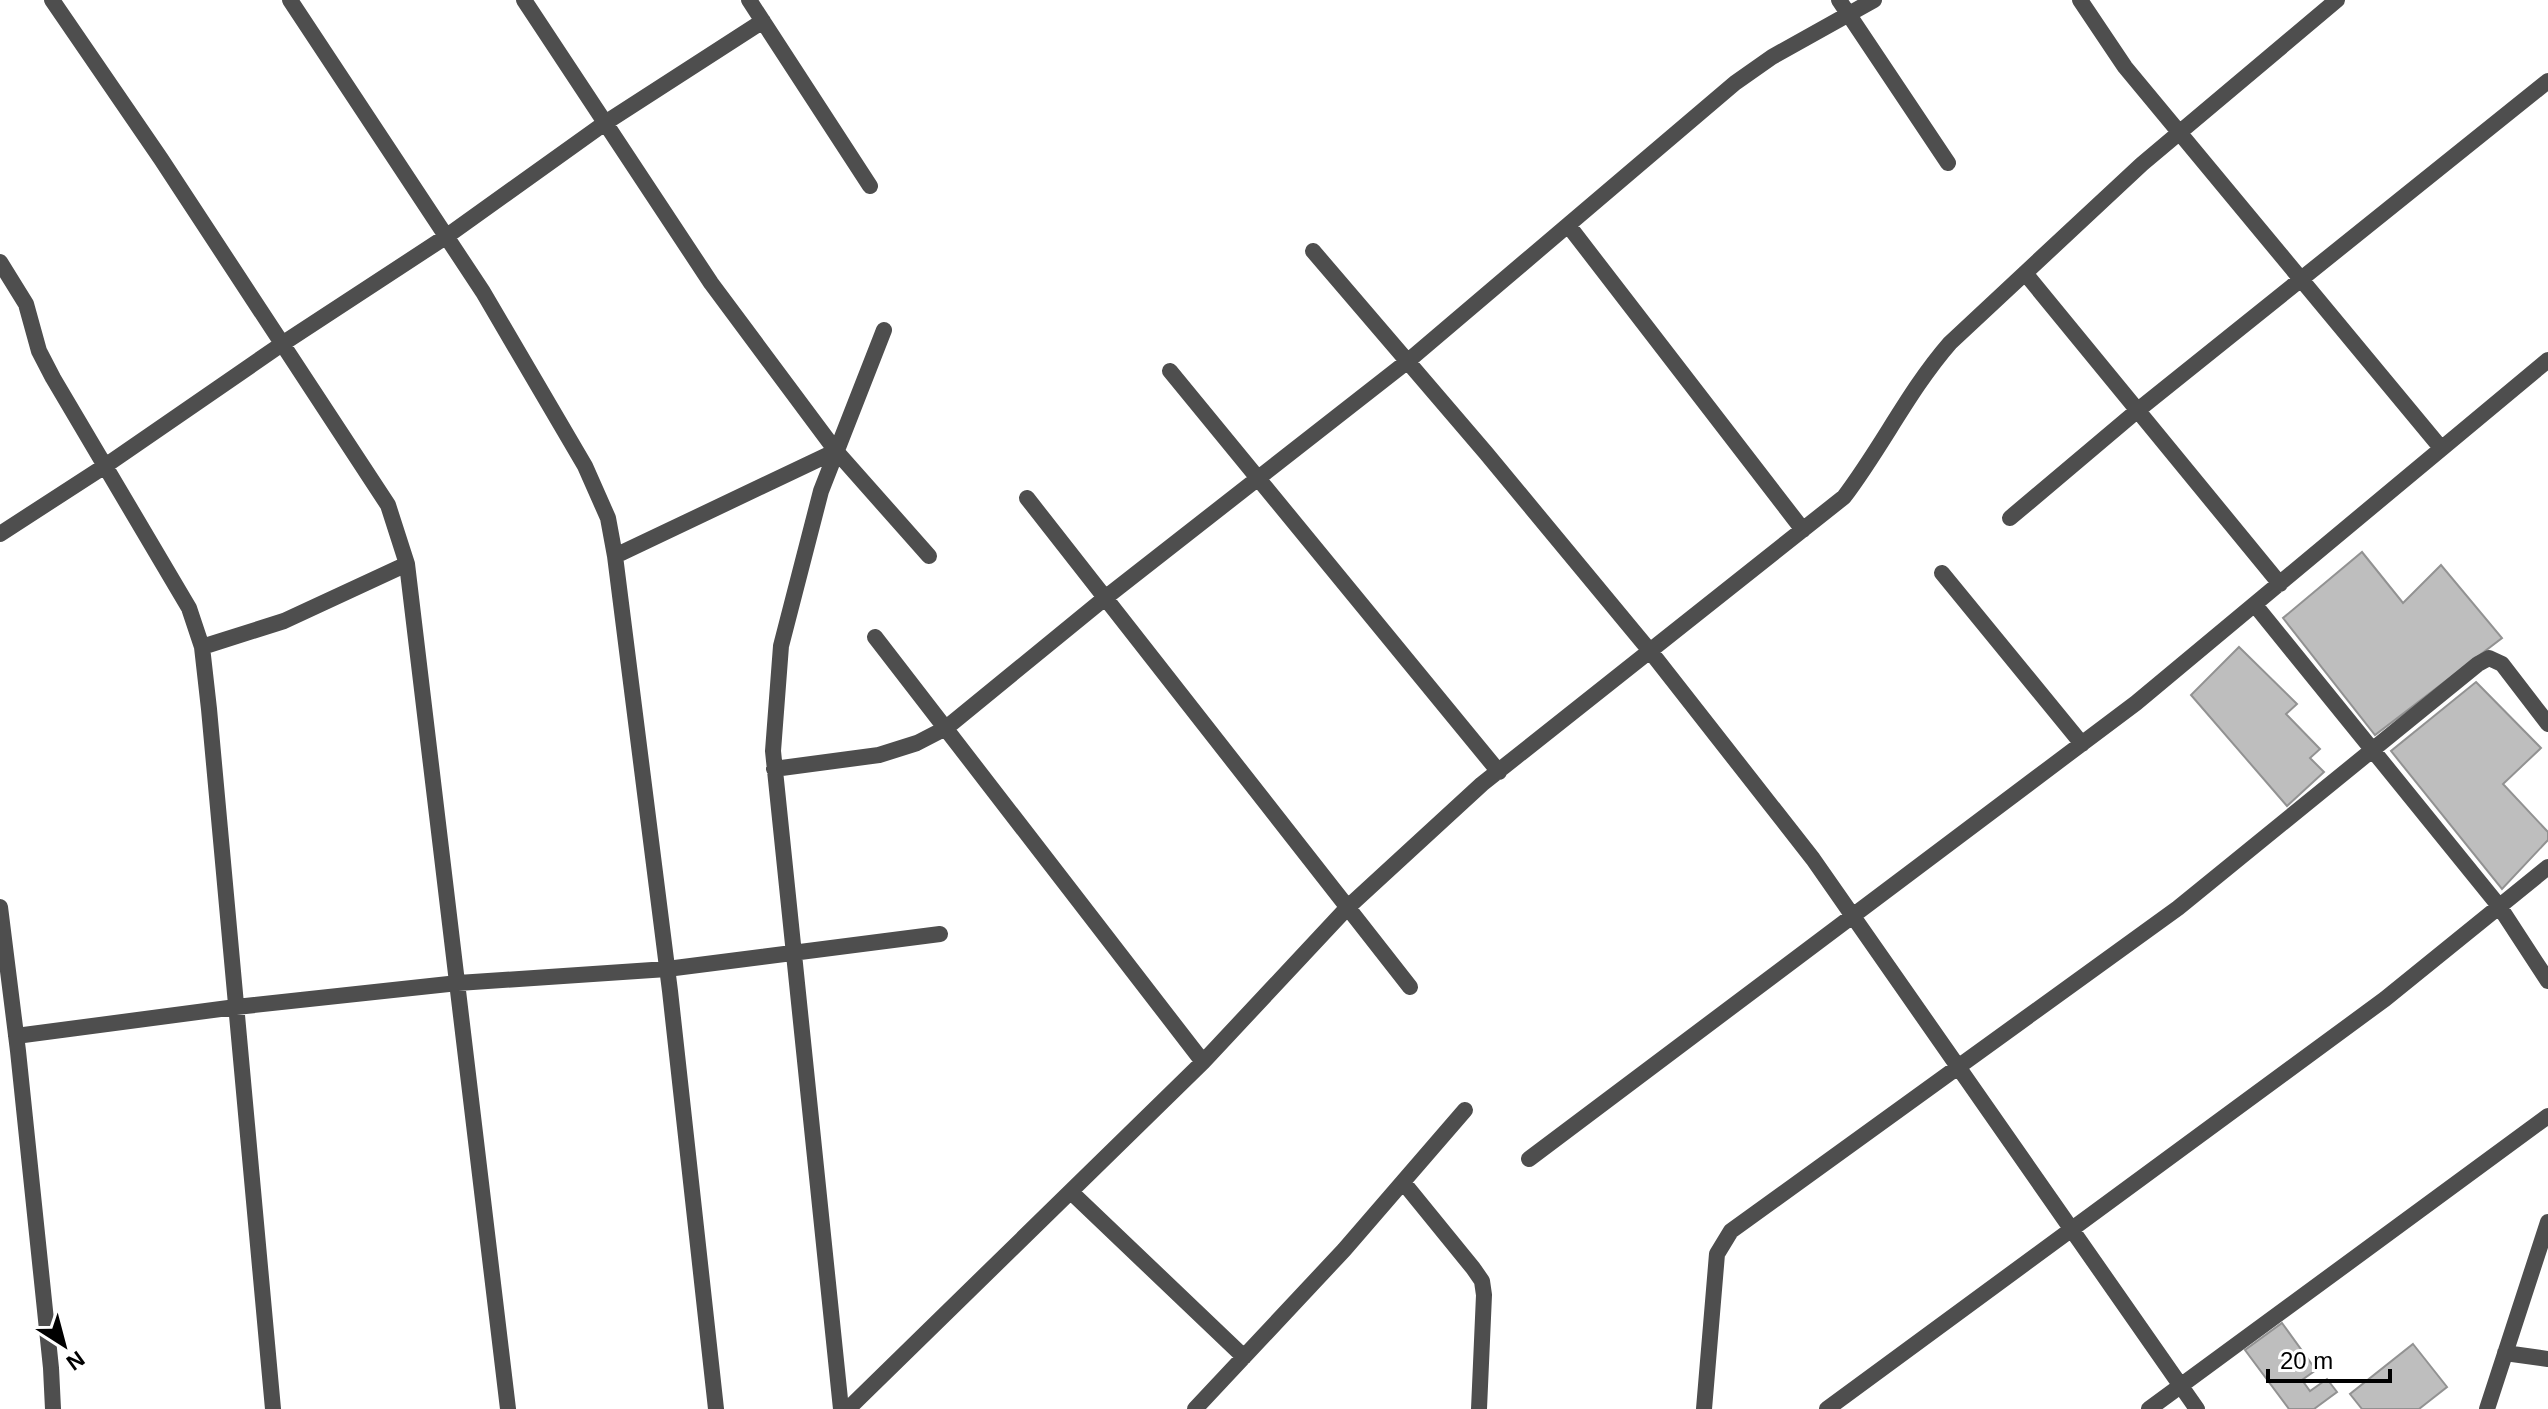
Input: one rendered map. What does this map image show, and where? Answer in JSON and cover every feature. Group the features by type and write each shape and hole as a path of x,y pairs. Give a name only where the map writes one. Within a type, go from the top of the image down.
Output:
{"street":[{"path":"52,0 161,159 388,505 407,564 508,1409"},
{"path":"290,0 483,292 585,466 608,518 667,969 716,1409"},
{"path":"524,0 711,283 836,451 929,556"},
{"path":"749,0 870,186"},
{"path":"774,769 879,755 917,743 946,728 1105,598 1408,361 1735,83 1844,7 1874,0"},
{"path":"2080,0 2125,67 2441,448"},
{"path":"848,1409 1203,1062 1347,908 1499,772 1844,497 1927,369 1950,343 2142,164 2337,0"},
{"path":"1844,7 1948,163"},
{"path":"0,534 447,236 605,123 763,21"},
{"path":"2010,518 2138,410 2548,81"},
{"path":"1568,225 1803,530"},
{"path":"1313,251 1650,651 1813,859 2197,1409"},
{"path":"0,262 26,304 39,351 189,608 202,647 273,1409"},
{"path":"2025,273 2280,584"},
{"path":"841,1409 773,751 781,646 821,491 884,330"},
{"path":"1529,1159 2136,703 2548,360"},
{"path":"1170,371 1499,772"},
{"path":"615,556 836,451"},
{"path":"1027,498 1410,987"},
{"path":"202,647 284,621 407,564"},
{"path":"1942,573 2082,744"},
{"path":"2255,605 2499,906 2548,981"},
{"path":"875,637 1203,1062"},
{"path":"1704,1409 1717,1254 1731,1231 2178,908 2478,664 2489,658 2502,664 2548,724"},
{"path":"1827,1409 2385,999 2548,867"},
{"path":"0,907 53,1409"},
{"path":"16,1036 236,1007 458,983 667,969 940,934"},
{"path":"1195,1409 1344,1250 1465,1110"},
{"path":"2149,1409 2548,1116"},
{"path":"1403,1182 1482,1281 1479,1409"},
{"path":"1071,1192 1244,1357"},
{"path":"2487,1409 2548,1222"},
{"path":"2505,1353 2548,1359"}],"building":[{"path":"2362,552 2403,603 2441,565 2502,638 2375,735 2283,618"},
{"path":"2239,647 2297,704 2286,714 2320,749 2310,758 2324,772 2287,806 2191,695"},
{"path":"2476,682 2541,748 2503,784 2548,832 2548,840 2502,889 2391,751"},
{"path":"2282,1323 2316,1370 2302,1380 2310,1391 2327,1379 2337,1392 2314,1409 2289,1409 2245,1350"},
{"path":"2413,1344 2447,1387 2419,1409 2362,1409 2350,1394"}]}
